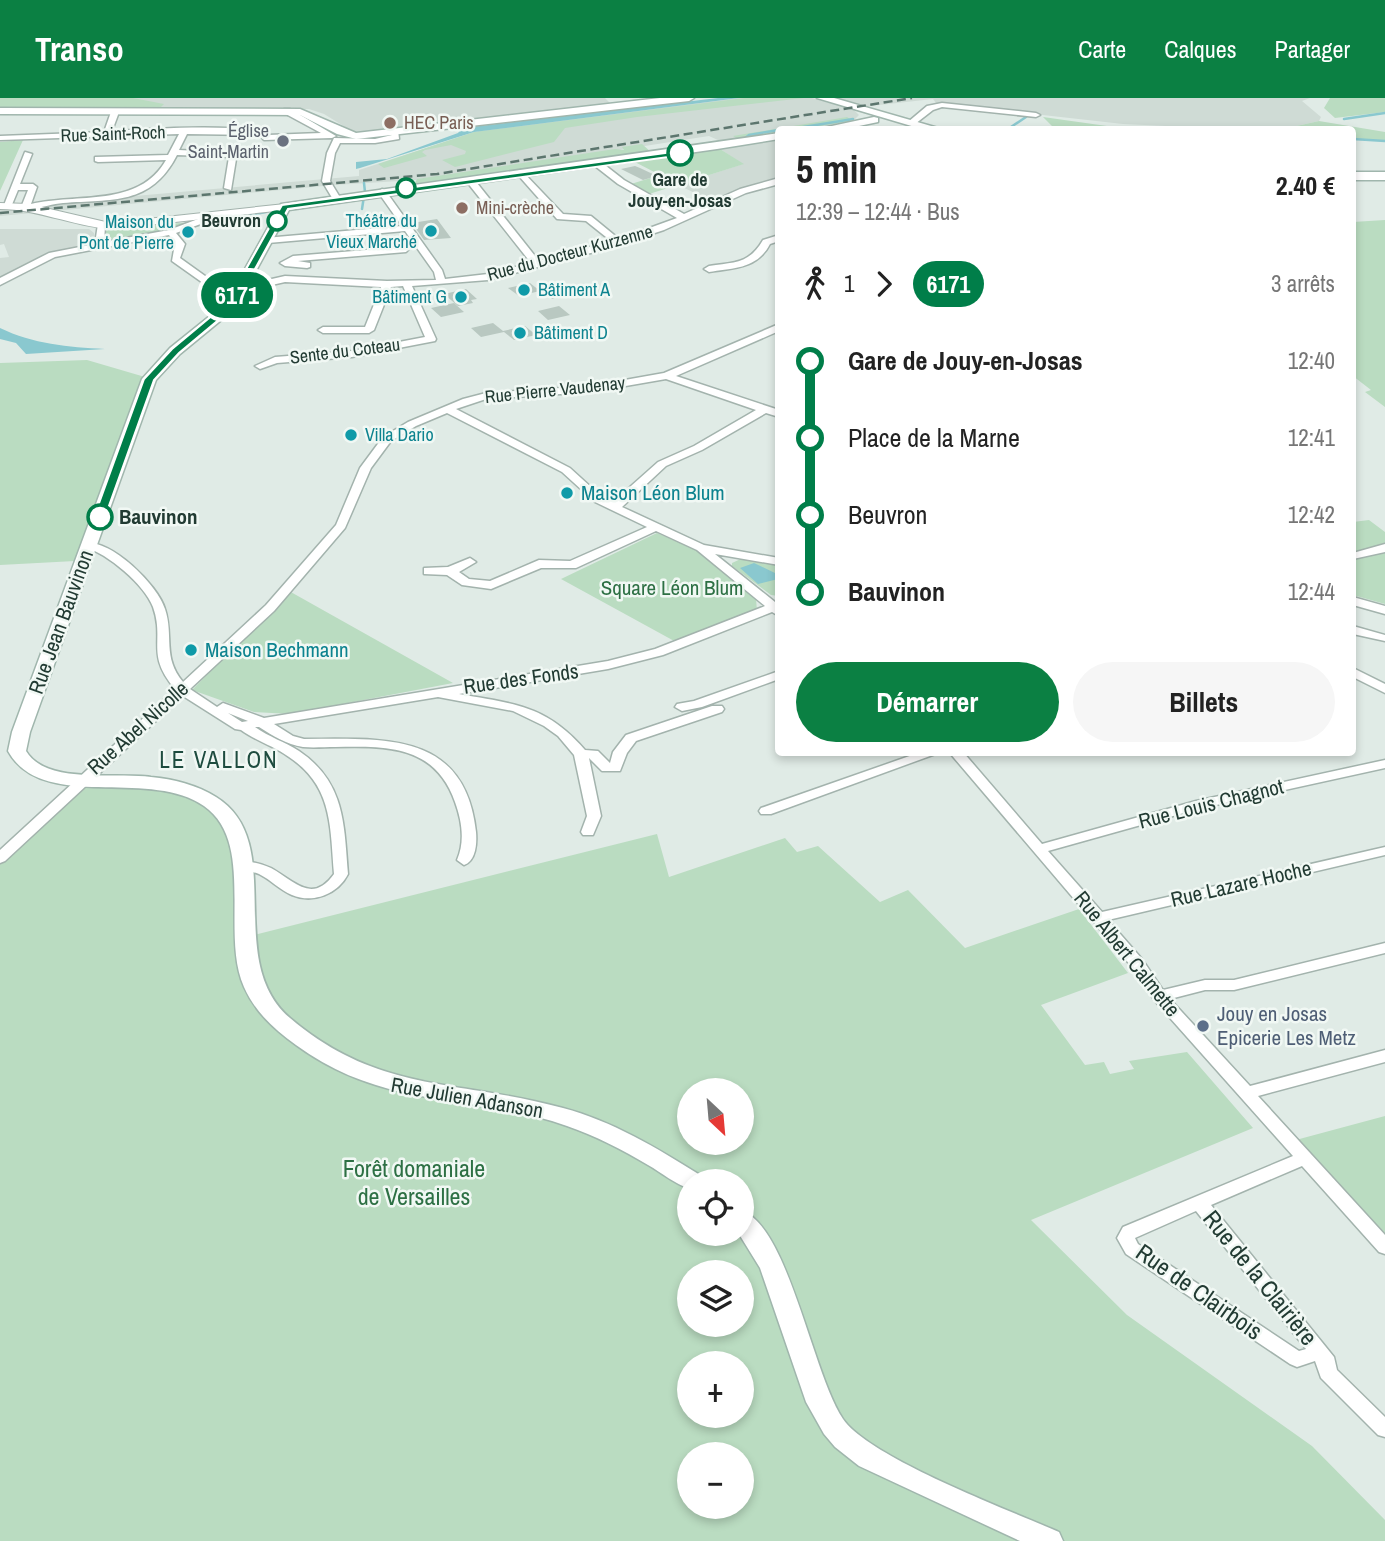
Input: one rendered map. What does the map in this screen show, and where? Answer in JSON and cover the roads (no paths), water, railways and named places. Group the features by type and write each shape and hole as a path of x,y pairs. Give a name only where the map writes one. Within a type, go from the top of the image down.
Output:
{"main road":[{"path":"0,111 288,111 312,115 342,134 395,132 689,98"},
{"path":"822,98 852,106 874,116 926,126"},
{"path":"841,126 874,116"},
{"path":"285,207 775,138"},
{"path":"1356,175 1385,176"},
{"name":"Rue Jean Bauvinon","path":"82,779 40,773 26,765 17,751 89,545 149,379 175,351 231,305 285,207"},
{"name":"Rue Julien Adanson","path":"82,779 159,783 199,795 216,805 229,819 237,837 243,866 249,973 268,1009 303,1039 350,1069 378,1082 425,1093 545,1111 588,1125 625,1142 677,1172"},
{"path":"754,1238 768,1259 794,1324 817,1398 833,1426 847,1442 868,1458 1049,1541"}],"street":[{"path":"909,121 930,108 942,105 1036,115"},
{"path":"288,111 334,138"},
{"path":"107,134 115,112"},
{"path":"28,153 15,187 4,205 30,206 133,195 164,170 184,131"},
{"name":"Rue Saint-Roch","path":"0,138 184,131 260,133 264,138"},
{"path":"301,144 261,144 264,138 383,140 396,136 395,132"},
{"path":"334,138 326,181 337,199"},
{"path":"121,158 126,139"},
{"path":"98,159 234,155 228,188"},
{"path":"128,191 150,170 156,157"},
{"path":"598,164 621,182 684,218"},
{"path":"521,173 560,217 588,218 618,242"},
{"path":"470,180 537,264"},
{"name":"Rue du Docteur Kurzenne","path":"238,292 285,279 387,285 483,278 618,242 684,218 743,191 775,182"},
{"path":"15,187 33,187 30,206"},
{"path":"382,192 435,268 434,274 427,282"},
{"path":"30,206 101,226 285,207"},
{"path":"0,282 52,255 171,232 214,216"},
{"path":"99,246 101,226"},
{"path":"268,240 408,228"},
{"path":"171,232 180,244 175,259 223,293 238,292"},
{"path":"709,269 747,263 760,254 766,242 775,239"},
{"path":"307,265 290,266 285,263 330,251 420,247"},
{"path":"427,282 435,268"},
{"name":"Sente du Coteau","path":"260,366 275,360 352,354 431,339 427,282"},
{"path":"323,330 369,330 387,285"},
{"name":"Rue Pierre Vaudenay","path":"449,410 467,401 505,393 591,390 667,376 775,329"},
{"path":"667,376 775,413"},
{"path":"572,383 618,384"},
{"path":"615,507 662,464 698,448 765,409"},
{"path":"449,410 555,463 590,494 654,528 701,548 775,606"},
{"name":"Rue Abel Nicolle","path":"0,858 82,779 270,608 341,526 376,450 387,439 412,424 449,410"},
{"path":"450,571 466,582 491,584 538,564 572,565 654,528"},
{"path":"89,545 110,554 156,599 163,625 166,666 182,688 256,719 288,739 304,743 400,746 437,761 456,782 461,794 471,847 464,860"},
{"path":"701,548 775,561"},
{"path":"1356,555 1385,548"},
{"path":"722,563 741,554"},
{"path":"428,571 450,571 470,562"},
{"path":"1356,602 1385,610"},
{"name":"Rue des Fonds","path":"245,726 437,691 616,663 659,652 775,609"},
{"path":"1356,631 1382,638"},
{"path":"1356,674 1385,689"},
{"path":"682,707 775,676"},
{"path":"437,691 446,696 517,708 550,723 581,754 594,816 588,832"},
{"path":"196,696 198,701 293,753 321,774 330,790 335,810 341,874 339,881 329,887 306,893 264,870 243,866"},
{"path":"581,754 593,754 607,768 615,768 620,751 631,738 717,709"},
{"path":"766,811 924,756"},
{"name":"Rue Albert Calmette","path":"958,756 1137,963 1159,996 1385,1247"},
{"name":"Rue Louis Chagnot","path":"1039,849 1196,805 1385,764"},
{"name":"Rue Lazare Hoche","path":"1097,918 1385,851"},
{"path":"1159,996 1205,985 1234,985 1385,948"},
{"path":"1247,1093 1385,1056"},
{"name":"Rue de Clairbois","path":"1305,1158 1129,1232 1126,1238 1132,1249 1297,1359 1319,1352"},
{"name":"Rue de la Clairière","path":"1200,1203 1319,1352"},
{"path":"1319,1352 1327,1362 1328,1373 1385,1429"}],"water":[{"path":"718,98 739,98 474,132 356,169 356,162 387,159 458,133 462,128"},
{"path":"0,328 38,341 105,349 26,354 16,343 0,339"},
{"path":"754,563 775,573 775,580 758,584 740,568"}],"waterway":[{"path":"1344,119 1385,113"},
{"path":"1012,126 1026,117"},
{"path":"810,126 853,119"},
{"path":"744,139 749,135 775,131"},
{"path":"1356,139 1385,141"},
{"path":"364,183 365,192"},
{"path":"362,209 364,196"},
{"path":"199,225 266,212"}],"railway":[{"path":"0,213 437,174 912,98"}],"place":[{"name":"HEC Paris","path":"390,123"},
{"name":"Église Saint-Martin","path":"283,141"},
{"name":"Gare de Jouy-en-Josas","path":"680,153"},
{"name":"Mini-crèche","path":"462,208"},
{"name":"Beuvron","path":"277,221"},
{"name":"Théâtre du Vieux Marché","path":"431,231"},
{"name":"Maison du Pont de Pierre","path":"188,232"},
{"name":"Bâtiment A","path":"524,290"},
{"name":"Bâtiment G","path":"461,297"},
{"name":"Bâtiment D","path":"520,333"},
{"name":"Villa Dario","path":"351,435"},
{"name":"Maison Léon Blum","path":"567,493"},
{"name":"Bauvinon","path":"100,517"},
{"name":"Maison Bechmann","path":"191,650"},
{"name":"Jouy en Josas Epicerie Les Metz","path":"1203,1026"}],"district":[{"name":"LE VALLON","path":"219,760"}],"park label":[{"name":"Square Léon Blum","path":"672,588"},
{"name":"Forêt domaniale de Versailles","path":"414,1183"}]}
